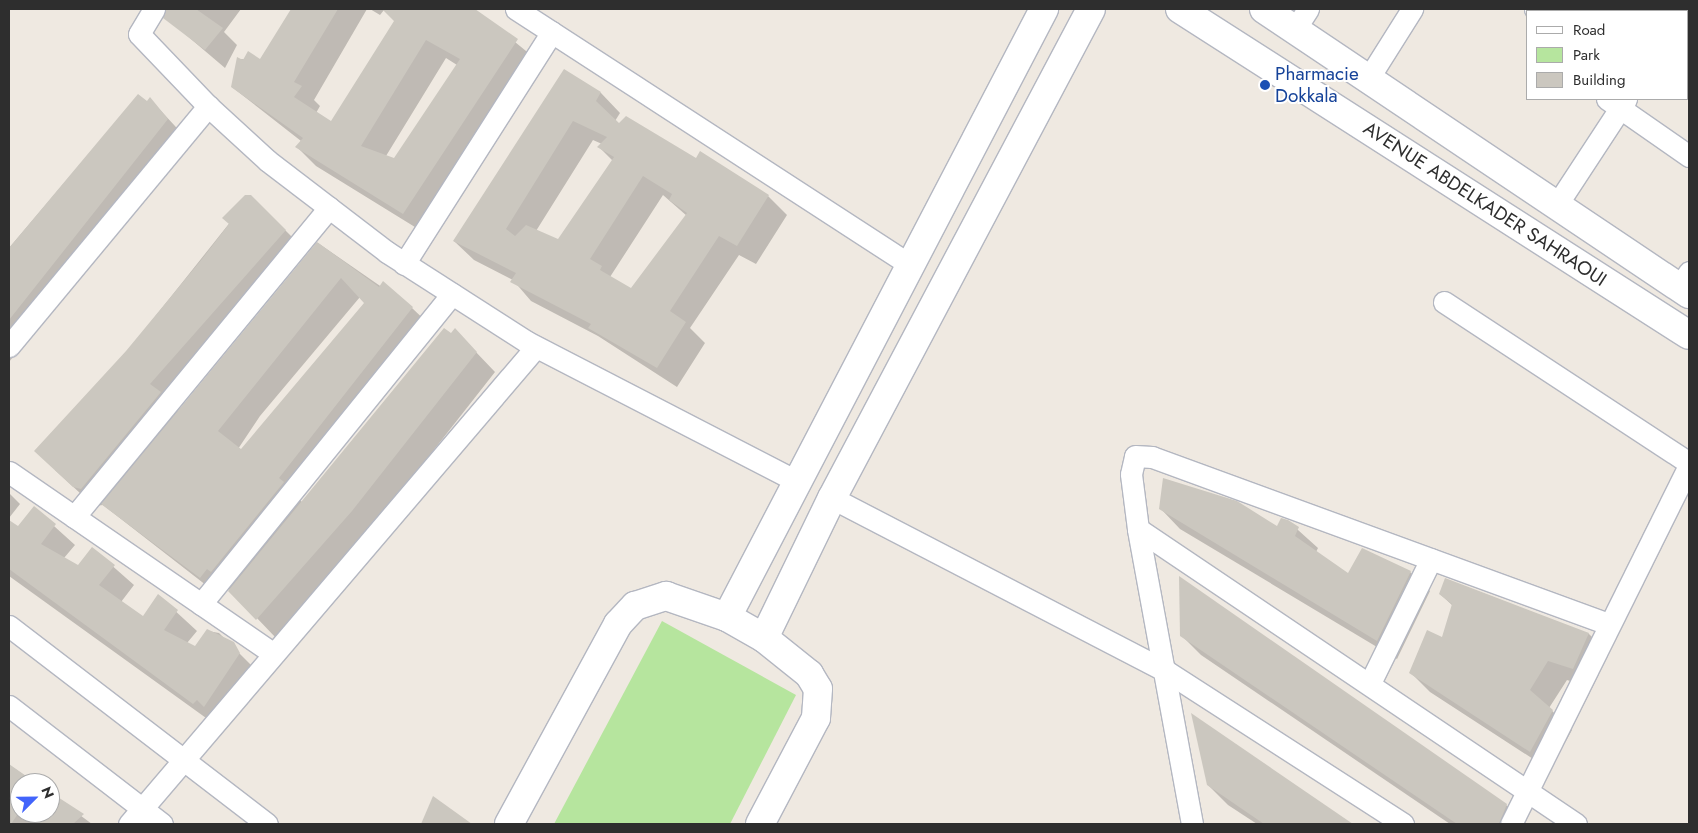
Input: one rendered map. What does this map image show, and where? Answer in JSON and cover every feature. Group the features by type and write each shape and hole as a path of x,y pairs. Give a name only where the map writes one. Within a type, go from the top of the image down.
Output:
{"street":[{"path":"154,9 139,34 208,106 268,161 404,264 536,347 796,481"},
{"path":"516,9 910,264"},
{"path":"727,617 796,481 1044,9"},
{"path":"764,638 832,498 1091,9"},
{"name":"AVENUE ABDELKADER SAHRAOUI","path":"1180,9 1689,335"},
{"name":"AVENUE ABDELKADER SAHRAOUI","path":"1264,9 1301,19 1368,79 1556,206 1686,284"},
{"path":"1368,79 1412,9"},
{"path":"404,264 552,32"},
{"path":"1556,206 1618,102 1689,156"},
{"path":"9,346 208,106"},
{"path":"74,517 329,208"},
{"path":"200,604 452,294"},
{"path":"1444,302 1689,464 1608,624 1512,824"},
{"path":"135,816 536,347"},
{"path":"1211,824 1191,818 1166,671 1138,529 1130,464 1135,456 1143,455 1608,624"},
{"path":"9,472 272,654"},
{"path":"832,498 1166,671 1403,824"},
{"path":"1138,529 1370,683 1576,824"},
{"path":"1370,683 1431,559"},
{"path":"509,824 618,624 635,606 666,596 727,617 764,638 809,674 820,704 760,824"},
{"path":"9,626 186,758 267,824"},
{"path":"9,706 135,816 162,824"}],"green space":[{"path":"662,621 796,695 730,824 554,824"}],"building":[{"path":"166,9 196,9 223,28 205,50 163,18"},
{"path":"291,9 338,9 294,82 302,86 294,97 331,121 394,21 382,9 475,9 518,39 403,214 295,147 303,138 231,87 237,57 243,60 248,51 260,59","holes":["426,40 460,59 394,158 361,146"]},
{"path":"564,69 601,92 596,101 619,123 626,116 696,158 700,151 769,195 737,246 719,236 670,311 686,322 657,368 588,328 591,324 510,282 516,273 453,241","holes":["573,121 607,137 597,147 614,157 558,239 526,225 515,236 506,229","643,176 672,194 669,200 687,213 631,288 600,270 602,266 590,259"]},
{"path":"138,94 147,101 150,97 168,119 9,320 9,248"},
{"path":"245,195 251,195 286,230 150,384 161,392 81,489 73,487 34,451 126,351 202,259 229,224 222,218"},
{"path":"317,242 379,287 383,281 413,307 279,478 284,482 211,572 207,569 200,578 101,504","holes":["341,278 364,303 241,449 218,431"]},
{"path":"444,328 451,333 455,328 477,352 352,511 256,620 228,591"},
{"path":"1163,478 1237,501 1277,526 1281,518 1288,520 1299,527 1295,536 1348,573 1362,548 1411,571 1377,641 1159,509"},
{"path":"34,506 56,524 41,544 78,565 92,547 115,565 99,585 143,616 158,594 178,610 164,630 195,646 207,629 234,642 240,653 204,707 197,700 193,704 9,569 9,520 18,526"},
{"path":"1179,576 1507,804 1499,824 1457,824 1180,636"},
{"path":"1445,578 1589,633 1573,669 1548,661 1530,690 1553,710 1530,752 1409,673 1427,630 1442,637 1452,604 1439,594"},
{"path":"1191,713 1353,824 1264,824 1207,785"},
{"path":"9,764 22,773 10,773 10,794"},
{"path":"433,796 472,824 421,824"},
{"path":"60,798 84,814 73,824 34,823 60,823"}],"place":[{"name":"Pharmacie Dokkala","path":"1265,85"}]}
